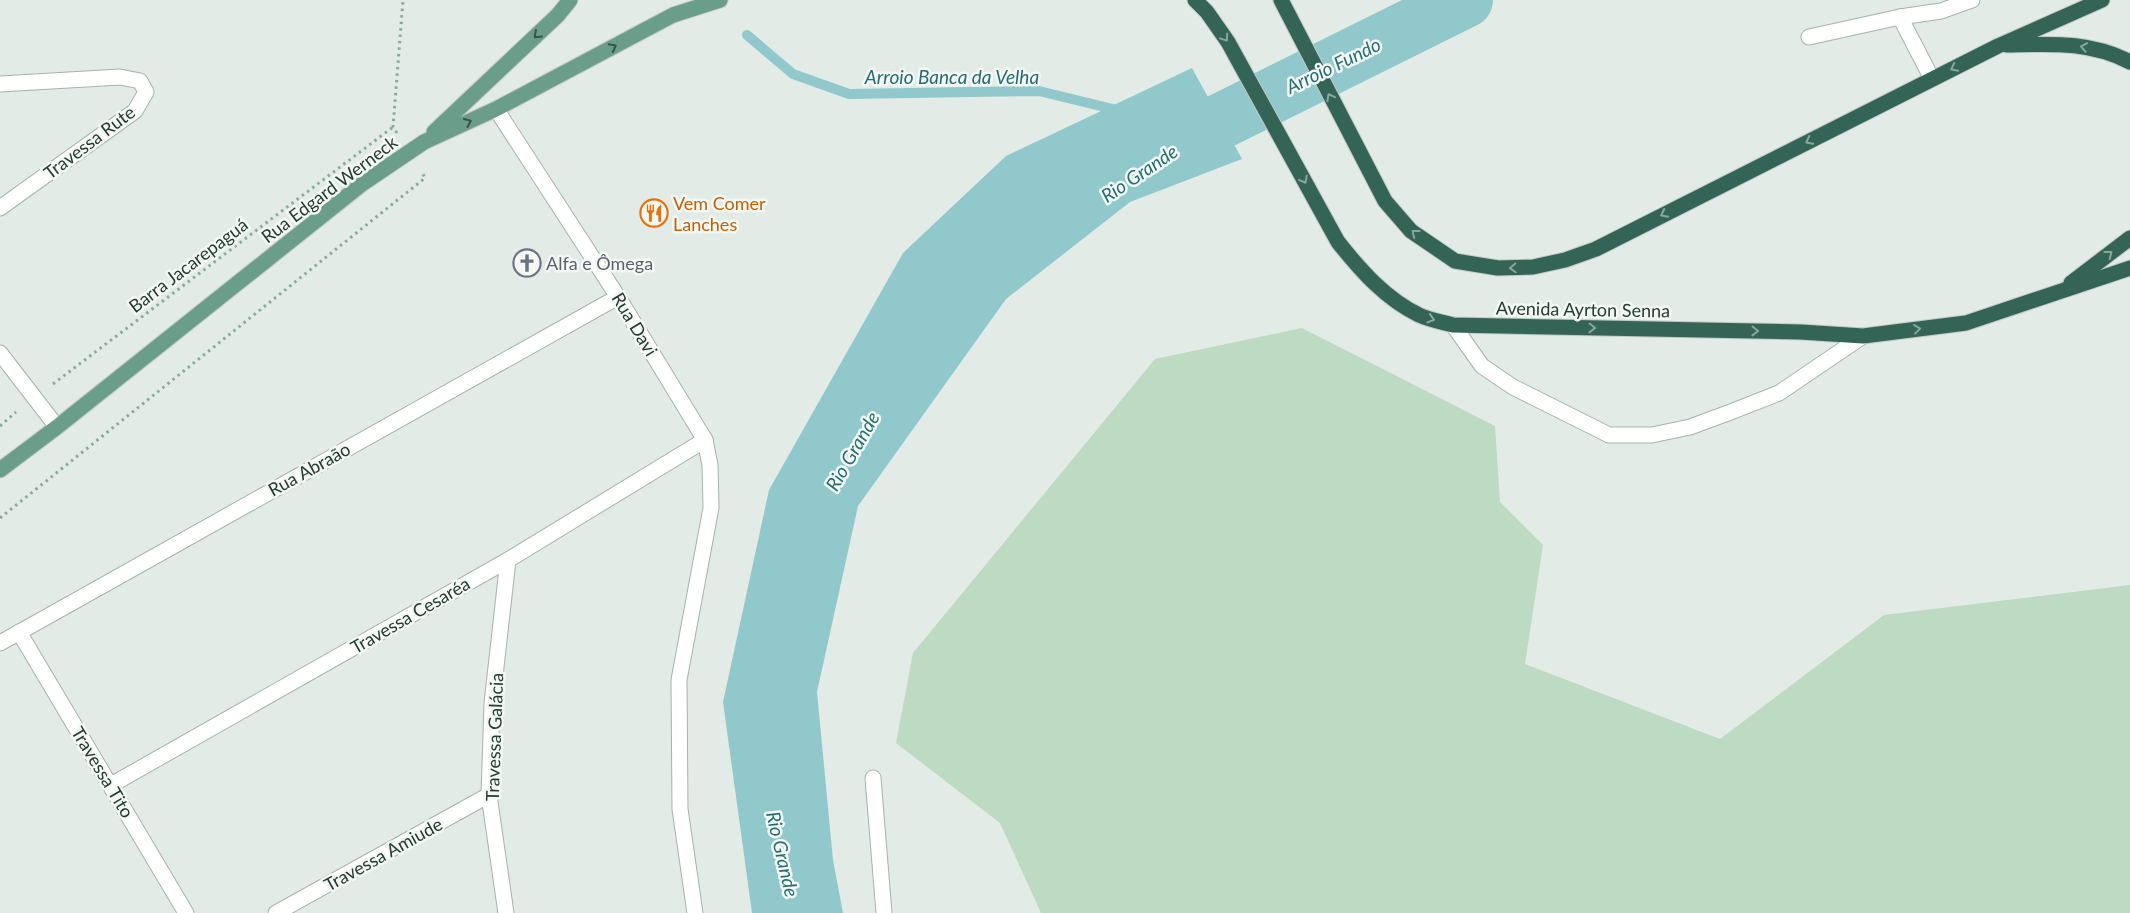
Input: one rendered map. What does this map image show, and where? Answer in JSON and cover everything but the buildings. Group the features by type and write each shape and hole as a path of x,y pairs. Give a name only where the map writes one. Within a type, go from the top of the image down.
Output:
{"highway":[{"name":"Avenida Ayrton Senna","path":"1195,0 1228,42 1338,242 1360,270 1388,296 1420,315 1453,326 1801,332 1863,336 1966,323 2130,268"},
{"path":"1281,0 1385,201 1411,231 1455,261 1498,268 1533,267 1564,260 1596,249 1998,46 2102,0"},
{"path":"1998,46 2065,43 2096,49 2130,62"},
{"path":"2059,291 2130,238"}],"main road":[{"path":"424,142 558,15 570,0"},
{"name":"Rua Edgard Werneck","path":"0,470 57,427 362,184 424,142 496,109 673,16 720,0"}],"street":[{"path":"1809,37 1900,17 1941,11 1972,0"},
{"path":"1900,17 1932,79"},
{"name":"Travessa Rute","path":"0,84 120,77 140,81 146,92 135,111 0,208"},
{"name":"Rua Davi","path":"496,109 618,297 705,440"},
{"name":"Rua Abraão","path":"0,643 618,297"},
{"path":"1453,326 1482,366 1513,387 1609,435 1652,435 1690,428 1728,414 1779,393 1863,336"},
{"path":"0,354 57,427"},
{"path":"695,913 680,809 679,680 711,508 710,465 705,440"},
{"name":"Travessa Cesaréa","path":"111,784 508,560 705,440"},
{"name":"Travessa Galácia","path":"506,913 489,795 492,703 508,560"},
{"name":"Travessa Tito","path":"19,632 186,913"},
{"path":"873,778 884,913"},
{"name":"Travessa Amiude","path":"276,913 489,795"}],"path":[{"name":"Barra Jacarepaguá","path":"0,426 35,397 393,126"}],"green space":[{"path":"1302,328 1495,426 1500,502 1543,545 1525,664 1720,739 1884,615 2130,585 2130,913 1041,913 1000,823 896,743 913,653 1155,359"}],"water":[{"name":"Rio Grande","path":"1192,68 1242,159 1130,202 1006,299 858,506 817,692 833,860 843,913 752,913 723,702 769,490 903,253 1006,156"}],"waterway":[{"name":"Arroio Fundo","path":"1156,162 1201,131 1465,0"},
{"name":"Arroio Banca da Velha","path":"747,35 793,74 849,94 1039,91 1121,111"}],"place":[{"name":"Vem Comer Lanches","path":"654,213"},
{"name":"Alfa e Ômega","path":"527,263"}]}
